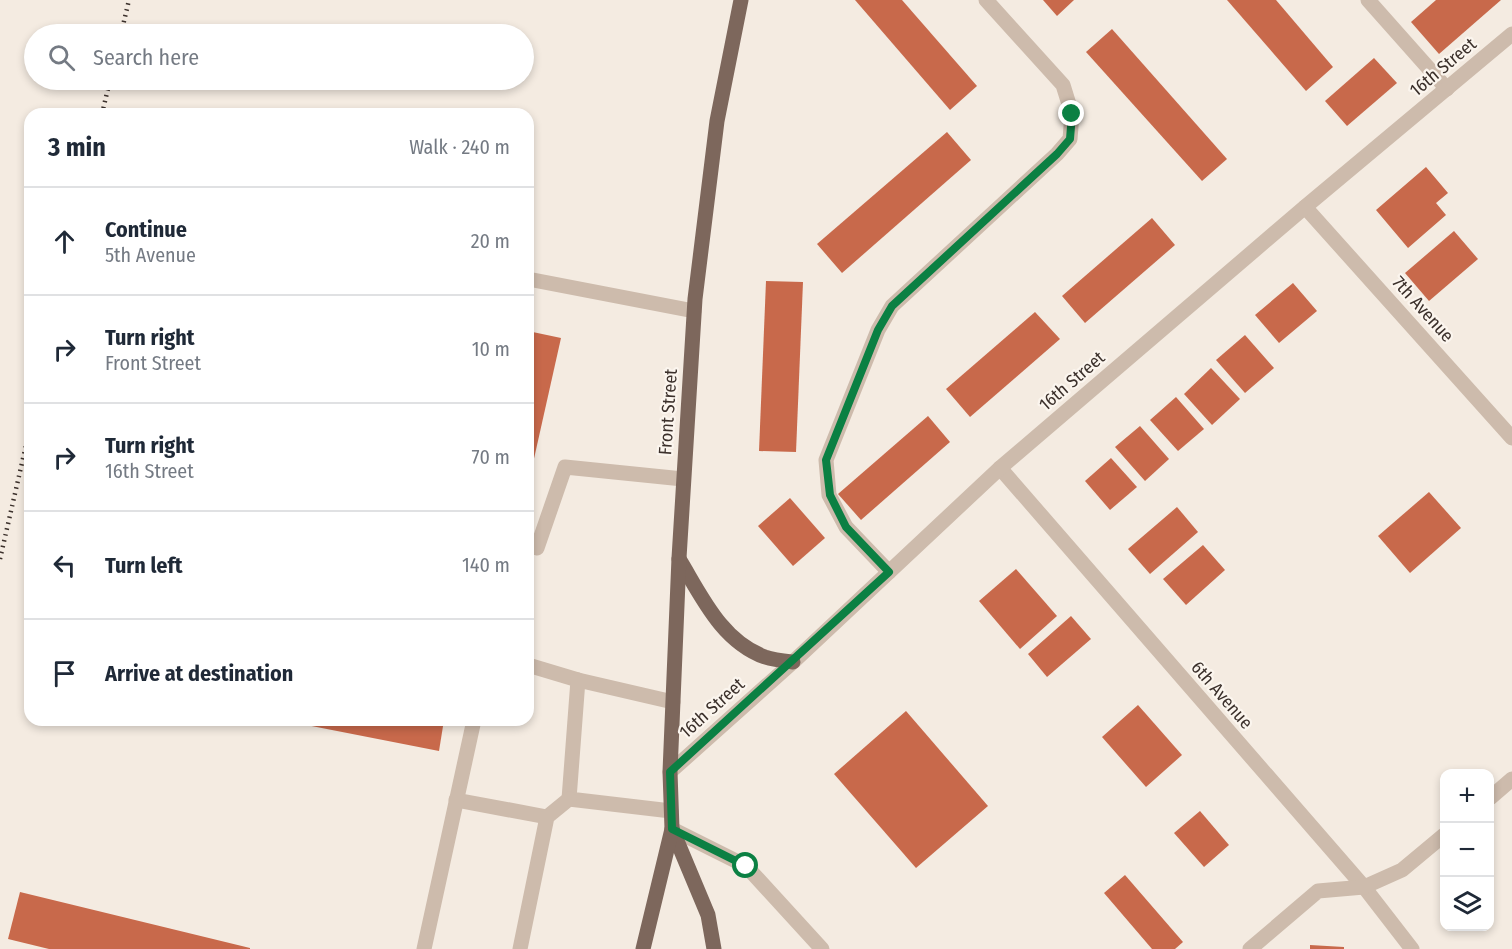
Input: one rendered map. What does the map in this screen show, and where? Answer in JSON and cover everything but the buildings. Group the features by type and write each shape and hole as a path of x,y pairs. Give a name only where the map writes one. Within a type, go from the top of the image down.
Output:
{"main road":[{"name":"Front Street","path":"643,949 672,829 670,772 679,558 694,311 717,121 741,0"},
{"path":"679,558 715,617 728,633 746,648 765,657 793,662"},
{"name":"Front Street","path":"672,829 708,915 714,949"}],"street":[{"path":"889,572 846,527 830,495 826,460 878,330 892,306 1057,154 1070,139 1072,114 1063,86 986,0"},
{"path":"1368,0 1447,90"},
{"name":"16th Street","path":"670,772 793,662 1000,468 1305,207 1512,34"},
{"name":"7th Avenue","path":"1305,207 1512,438"},
{"path":"534,280 694,311"},
{"path":"534,548 537,549 565,466 683,479"},
{"name":"6th Avenue","path":"1000,468 1364,887 1412,949"},
{"path":"534,667 673,702"},
{"path":"520,949 547,817 569,799 579,680"},
{"path":"424,949 473,726"},
{"path":"1494,795 1512,779"},
{"path":"569,799 671,811"},
{"path":"456,800 547,817"},
{"path":"672,829 746,866 822,949"},
{"path":"1250,949 1318,891 1364,887 1402,870 1440,838"}],"railway":[{"path":"123,24 129,0"},
{"path":"103,108 108,90"},
{"path":"0,559 24,454"}],"route":[{"path":"746,866 672,829 670,772 889,572 846,527 830,495 826,460 878,330 892,306 1057,154 1070,139 1072,114"}]}
